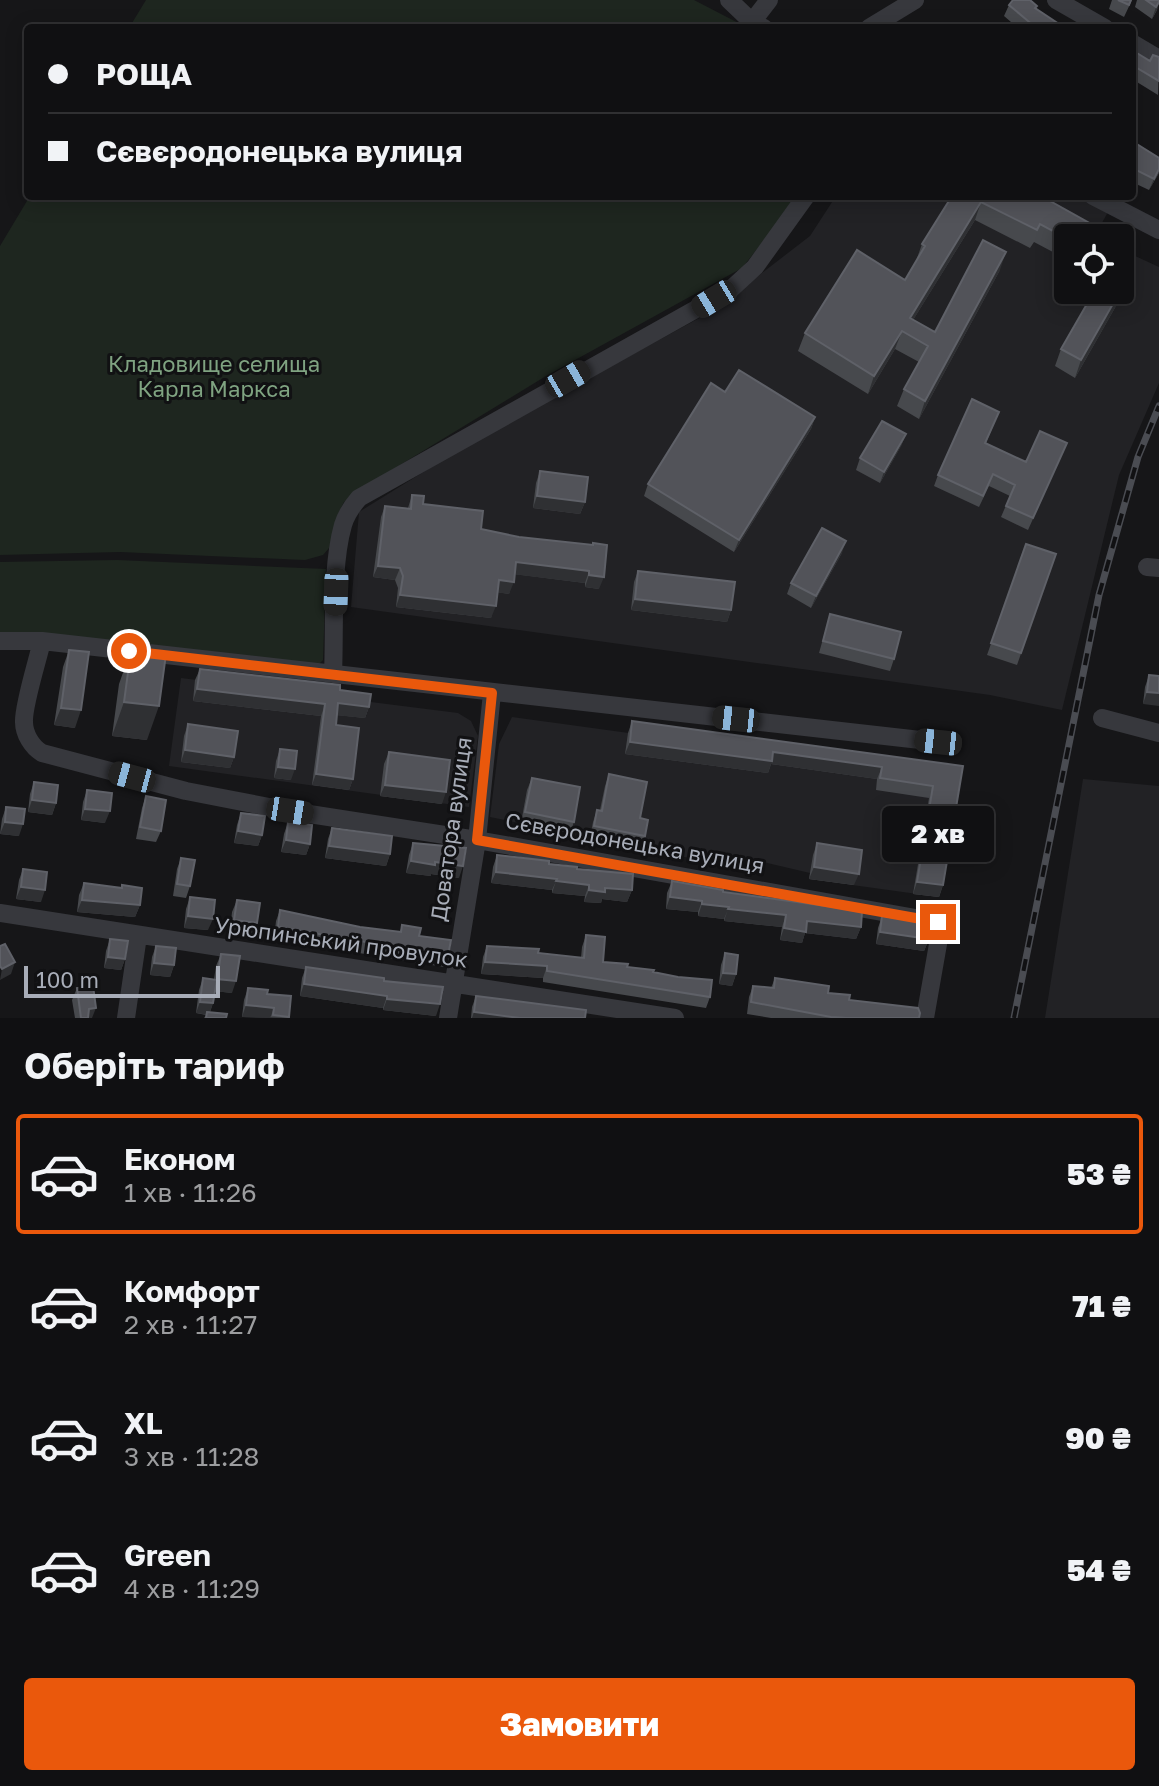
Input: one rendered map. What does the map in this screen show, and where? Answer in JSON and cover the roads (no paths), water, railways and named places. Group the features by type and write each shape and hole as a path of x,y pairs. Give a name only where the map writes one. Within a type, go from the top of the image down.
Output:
{"street":[{"path":"729,0 757,24"},
{"path":"758,24 769,0"},
{"path":"876,24 915,0"},
{"path":"1056,0 1098,24"},
{"path":"1136,45 1159,59"},
{"path":"333,674 337,565 343,524 359,498 730,290 755,267 803,200"},
{"path":"1101,200 1159,230"},
{"path":"0,641 42,641 938,742"},
{"name":"Сєвєродонецька вулиця","path":"42,641 24,721 34,748 42,753 186,791 290,811 477,840 938,922 941,927 925,1018"},
{"name":"Доватора вулиця","path":"448,1018 477,840 492,693"},
{"path":"1102,718 1159,733"},
{"name":"Урюпинський провулок","path":"0,913 675,1018"},
{"path":"126,1018 138,936"}],"railway":[{"path":"1014,1018 1099,595 1138,457 1159,406"}],"park label":[{"name":"Кладовище селища Карла Маркса","path":"214,376"}]}
